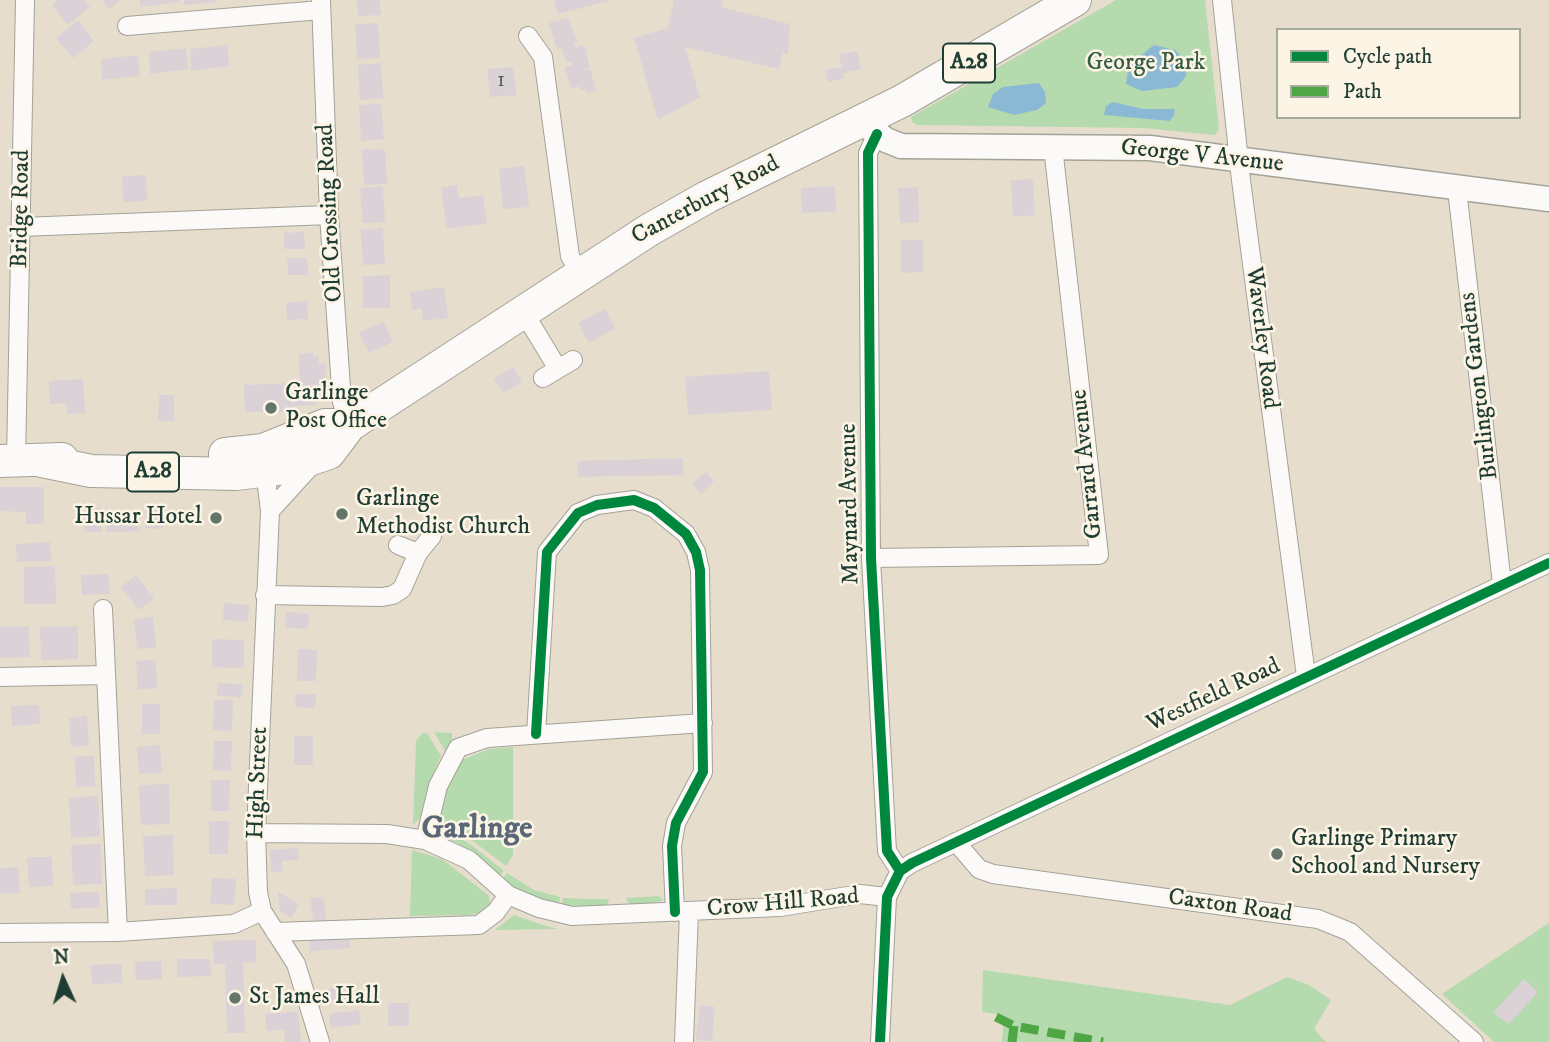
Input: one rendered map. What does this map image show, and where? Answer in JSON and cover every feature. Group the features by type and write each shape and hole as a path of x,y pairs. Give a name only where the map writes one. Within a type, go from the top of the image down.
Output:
{"highway":[{"name":"Canterbury Road","path":"263,460 285,468 328,453 350,425 431,375 580,274 707,197 868,128 1075,0"},
{"name":"Canterbury Road","path":"19,461 92,471 210,474 263,460 325,425 350,425"}],"main road":[{"name":"George V Avenue","path":"868,128 901,146 1150,148 1549,199"}],"street":[{"name":"Bridge Road","path":"19,461 25,0"},
{"name":"Waverley Road","path":"1222,0 1239,160 1306,676"},
{"path":"127,26 321,5"},
{"name":"Old Crossing Road","path":"321,5 329,215 342,402 350,425"},
{"path":"528,36 544,57 569,256 580,274"},
{"name":"Maynard Avenue","path":"868,128 871,558 887,851 900,871"},
{"name":"Garrard Avenue","path":"871,558 1099,555 1053,147"},
{"name":"Burlington Gardens","path":"1457,189 1502,584"},
{"path":"21,227 329,215"},
{"path":"523,312 558,369"},
{"path":"270,511 295,481 328,453"},
{"name":"High Street","path":"263,460 270,511 256,833 262,911 296,964 320,1042"},
{"path":"536,734 547,552 578,513 617,500 634,500 662,513 685,534 696,552 700,570 703,772 676,823 672,846 682,912 684,1042"},
{"path":"265,595 382,597 393,594 402,589 418,553 432,536"},
{"path":"398,545 418,553"},
{"name":"Westfield Road","path":"900,871 956,842 1549,563"},
{"path":"103,609 118,932"},
{"path":"0,677 106,675"},
{"path":"425,840 438,786 458,748 487,738 703,723"},
{"name":"Crow Hill Road","path":"256,833 387,834 425,840 469,860 508,895 539,908 572,916 780,907 860,894 887,897"},
{"name":"Caxton Road","path":"956,842 979,869 993,874 1318,919 1350,932 1474,1042"},
{"path":"880,1042 887,897 900,871"},
{"path":"275,932 479,925 496,912 508,895"},
{"path":"0,933 118,932 234,924 262,911"}],"green space":[{"name":"George Park","path":"1116,0 1205,0 1219,129 1215,135 1143,128 913,123 911,117"},
{"path":"434,732 452,733 452,743 445,751"},
{"path":"423,733 427,733 441,756 431,779 421,817 413,825 416,741"},
{"path":"513,747 513,855 506,866 461,832 438,823 448,787 462,760 489,749"},
{"path":"441,828 470,844 504,871 499,877 457,843 439,836"},
{"path":"412,850 442,859 488,895 491,904 480,913 468,915 410,916"},
{"path":"507,873 534,890 560,897 559,905 520,892 503,879"},
{"path":"659,896 663,900 656,903 630,905 626,898"},
{"path":"563,898 609,899 607,906 585,906 562,905"},
{"path":"514,915 543,925 558,929 495,930"},
{"path":"1549,923 1549,1042 1494,1042 1442,994"},
{"path":"983,970 1230,1005 1287,977 1309,985 1331,1000 1314,1029 1326,1042 1002,1042 1004,1015 982,1012"}],"water":[{"path":"1154,45 1175,50 1187,61 1186,76 1177,87 1142,91 1126,84 1129,65"},
{"path":"1039,83 1045,92 1046,103 1037,110 1014,115 988,107 993,94 1003,87"},
{"path":"1113,102 1143,109 1175,109 1170,121 1104,115 1106,106"}],"building":[{"path":"58,0 84,0 90,7 68,25 52,5"},
{"path":"102,0 120,0 109,9"},
{"path":"140,0 179,0 179,2 140,7"},
{"path":"184,0 217,0 217,2 184,5"},
{"path":"357,0 380,0 381,15 358,16"},
{"path":"554,0 608,0 609,1 558,14"},
{"path":"674,0 723,0 721,7 790,24 788,54 783,53 779,69 685,47 700,97 658,120 634,38 668,28"},
{"path":"568,18 578,42 574,44 575,47 584,45 590,67 582,71 590,69 596,90 587,93 585,89 580,90 579,86 571,89 565,67 573,65 572,62 567,63 561,47 557,49 549,23"},
{"path":"78,20 94,41 73,58 56,38"},
{"path":"378,23 380,58 357,59 355,24"},
{"path":"227,45 229,66 191,71 190,49"},
{"path":"186,48 188,69 150,74 149,52"},
{"path":"857,51 861,69 843,73 844,78 828,82 825,70 842,67 839,55"},
{"path":"138,55 140,76 102,80 101,59"},
{"path":"381,63 383,98 360,100 358,65"},
{"path":"513,67 516,95 490,97 487,69"},
{"path":"381,104 384,139 361,141 359,105"},
{"path":"385,149 387,184 364,185 362,150"},
{"path":"524,166 529,207 503,209 499,169"},
{"path":"146,175 147,201 123,202 122,176"},
{"path":"1033,179 1035,215 1013,217 1011,180"},
{"path":"457,185 459,198 483,195 487,223 447,229 441,188"},
{"path":"383,186 385,222 363,223 360,188"},
{"path":"835,186 836,212 802,213 801,188"},
{"path":"918,187 919,222 900,223 898,188"},
{"path":"383,228 385,264 363,265 361,230"},
{"path":"304,232 305,249 284,249 284,233"},
{"path":"901,240 923,240 923,272 901,273"},
{"path":"287,258 307,258 308,275 288,275"},
{"path":"390,275 390,308 363,308 363,276"},
{"path":"444,287 448,318 423,321 422,309 412,310 410,292"},
{"path":"307,301 308,319 287,320 286,303"},
{"path":"605,309 615,328 589,343 578,323"},
{"path":"384,322 393,342 369,353 359,332"},
{"path":"313,353 313,356 318,356 319,364 325,363 327,392 316,392 317,405 293,406 293,412 245,412 244,385 292,383 292,391 300,390 299,354"},
{"path":"513,367 522,382 503,393 494,379"},
{"path":"769,371 772,410 688,415 685,377"},
{"path":"83,379 85,413 67,414 66,403 50,404 49,381"},
{"path":"159,395 174,395 174,422 158,421"},
{"path":"683,458 683,475 578,477 577,461"},
{"path":"706,472 714,481 701,494 692,484"},
{"path":"0,487 44,487 44,524 26,524 26,512 0,511"},
{"path":"85,507 102,508 101,532 84,531"},
{"path":"146,509 163,510 163,529 145,528"},
{"path":"138,511 139,531 107,532 106,512"},
{"path":"50,542 51,561 17,562 16,544"},
{"path":"55,566 56,604 24,604 24,567"},
{"path":"108,574 110,594 82,595 81,575"},
{"path":"136,575 154,598 139,610 121,587"},
{"path":"224,603 249,605 248,622 223,620"},
{"path":"286,612 309,614 308,629 285,628"},
{"path":"153,617 156,647 137,649 134,619"},
{"path":"29,626 30,657 0,658 0,627"},
{"path":"78,626 78,659 41,660 40,627"},
{"path":"212,639 244,640 244,668 212,667"},
{"path":"298,649 317,650 316,681 297,681"},
{"path":"156,660 157,688 138,690 136,661"},
{"path":"218,683 243,684 242,697 217,696"},
{"path":"296,694 316,694 315,708 295,707"},
{"path":"214,700 233,700 232,731 213,730"},
{"path":"142,704 160,704 160,734 142,734"},
{"path":"39,705 40,724 12,726 11,706"},
{"path":"87,716 89,745 71,747 69,718"},
{"path":"294,736 313,736 313,765 294,765"},
{"path":"214,741 232,741 231,771 213,770"},
{"path":"160,745 162,773 139,774 137,747"},
{"path":"94,756 95,786 76,787 75,757"},
{"path":"211,780 230,780 229,811 211,811"},
{"path":"169,784 170,824 141,825 139,785"},
{"path":"98,796 100,836 71,838 69,798"},
{"path":"209,821 229,821 228,854 209,854"},
{"path":"173,835 174,875 145,876 143,836"},
{"path":"101,844 102,884 73,885 71,845"},
{"path":"298,848 299,860 282,861 283,871 271,872 270,850"},
{"path":"27,857 52,857 53,886 29,887"},
{"path":"18,867 20,893 0,894 0,868"},
{"path":"212,878 236,879 234,905 210,904"},
{"path":"177,888 177,905 145,905 145,889"},
{"path":"99,892 100,907 71,909 70,893"},
{"path":"278,892 299,904 291,918 280,911"},
{"path":"323,897 327,923 314,925 310,898"},
{"path":"349,934 350,948 310,951 309,938"},
{"name":"St James Hall","path":"256,940 256,962 243,963 245,1033 227,1033 225,964 214,964 213,941"},
{"path":"177,959 210,959 211,976 177,977"},
{"path":"161,961 162,979 136,980 135,962"},
{"path":"122,964 122,983 92,984 91,965"},
{"path":"1524,979 1538,992 1509,1024 1493,1013"},
{"path":"350,986 351,998 329,1000 328,989"},
{"path":"388,1003 409,1003 409,1026 388,1026"},
{"path":"700,1005 715,1007 712,1041 696,1040"},
{"path":"359,1010 361,1024 331,1028 329,1014"},
{"path":"298,1011 301,1042 285,1042 284,1029 267,1031 265,1014"}],"marked path":[{"path":"996,1017 1014,1026 1103,1042"},
{"path":"1012,1042 1014,1026"}],"cycle path":[{"path":"877,134 868,153 871,558 887,851 900,871"},
{"path":"536,734 547,552 578,513 597,505 634,500 654,508 686,534 696,552 700,570 703,772 676,823 672,846 675,912"},
{"path":"880,1042 887,897 900,871 1549,563"}],"place":[{"name":"Garlinge Post Office","path":"271,408"},
{"name":"Garlinge Methodist Church","path":"342,514"},
{"name":"Hussar Hotel","path":"216,518"},
{"name":"Garlinge Primary School and Nursery","path":"1277,854"},
{"name":"St James Hall","path":"235,998"}],"district":[{"name":"Garlinge","path":"477,830"}]}
